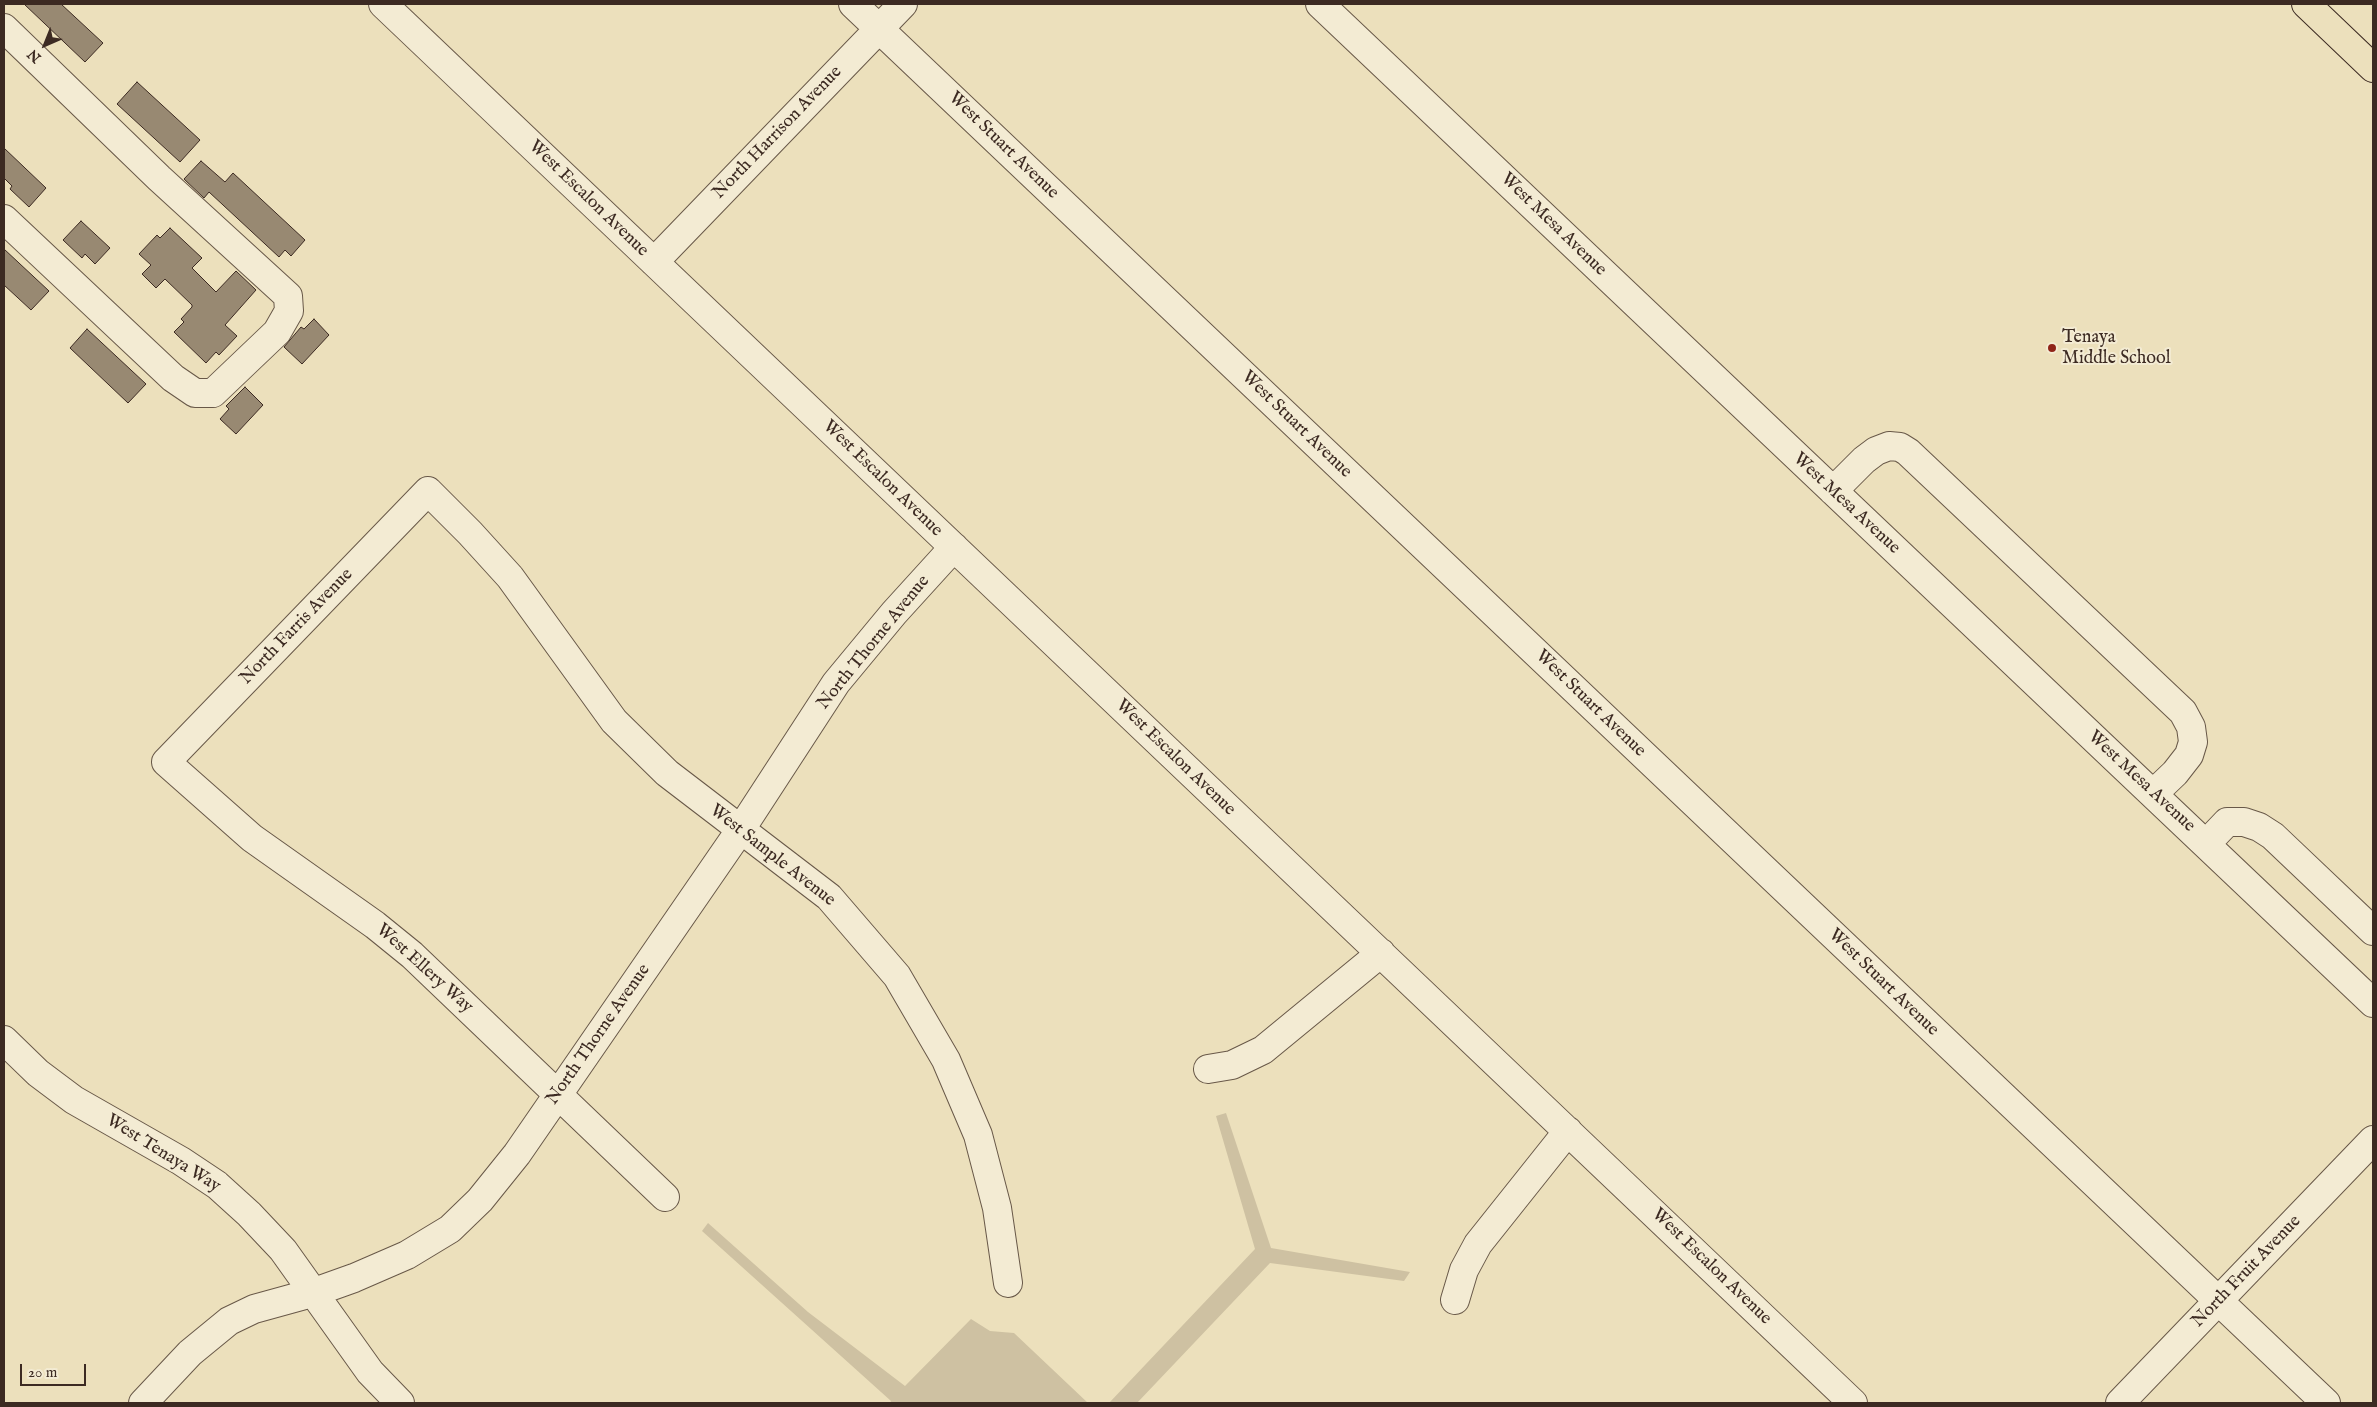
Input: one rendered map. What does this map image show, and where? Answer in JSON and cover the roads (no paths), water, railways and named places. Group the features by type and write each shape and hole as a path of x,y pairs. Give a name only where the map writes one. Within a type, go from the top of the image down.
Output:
{"main road":[{"path":"2306,4 2373,68"}],"street":[{"name":"West Escalon Avenue","path":"383,4 1853,1403"},
{"name":"West Stuart Avenue","path":"853,4 2326,1403"},
{"name":"North Harrison Avenue","path":"654,262 903,4"},
{"name":"West Mesa Avenue","path":"1320,4 2373,1003"},
{"path":"4,28 159,178 288,296 289,311 277,332 213,393 195,393 173,378 4,218"},
{"path":"1833,491 1864,460 1876,451 1889,446 1900,446 1937,479 2183,712 2192,727 2193,742 2189,755 2175,773 2153,794"},
{"name":"North Farris Avenue","path":"166,762 428,491"},
{"name":"West Sample Avenue","path":"428,491 470,533 510,578 614,721 667,773 829,897 897,976 946,1060 978,1135 997,1208 1008,1283"},
{"name":"North Thorne Avenue","path":"143,1403 190,1353 228,1321 254,1309 312,1293 408,1255 450,1229 480,1200 517,1154 741,830 836,683 894,612 954,548"},
{"name":"West Ellery Way","path":"166,762 252,838 375,925 412,955 558,1093 664,1197"},
{"path":"2206,844 2227,822 2244,822 2258,827 2272,836 2373,931"},
{"path":"1208,1069 1232,1065 1263,1050 1381,953"},
{"name":"West Tenaya Way","path":"4,1040 38,1073 74,1100 181,1161 217,1185 249,1214 283,1250 370,1372 400,1403"},
{"path":"1455,1300 1464,1270 1478,1244 1568,1131"},
{"name":"North Fruit Avenue","path":"2120,1403 2373,1140"}],"place":[{"name":"Tenaya Middle School","path":"2052,348"}]}
